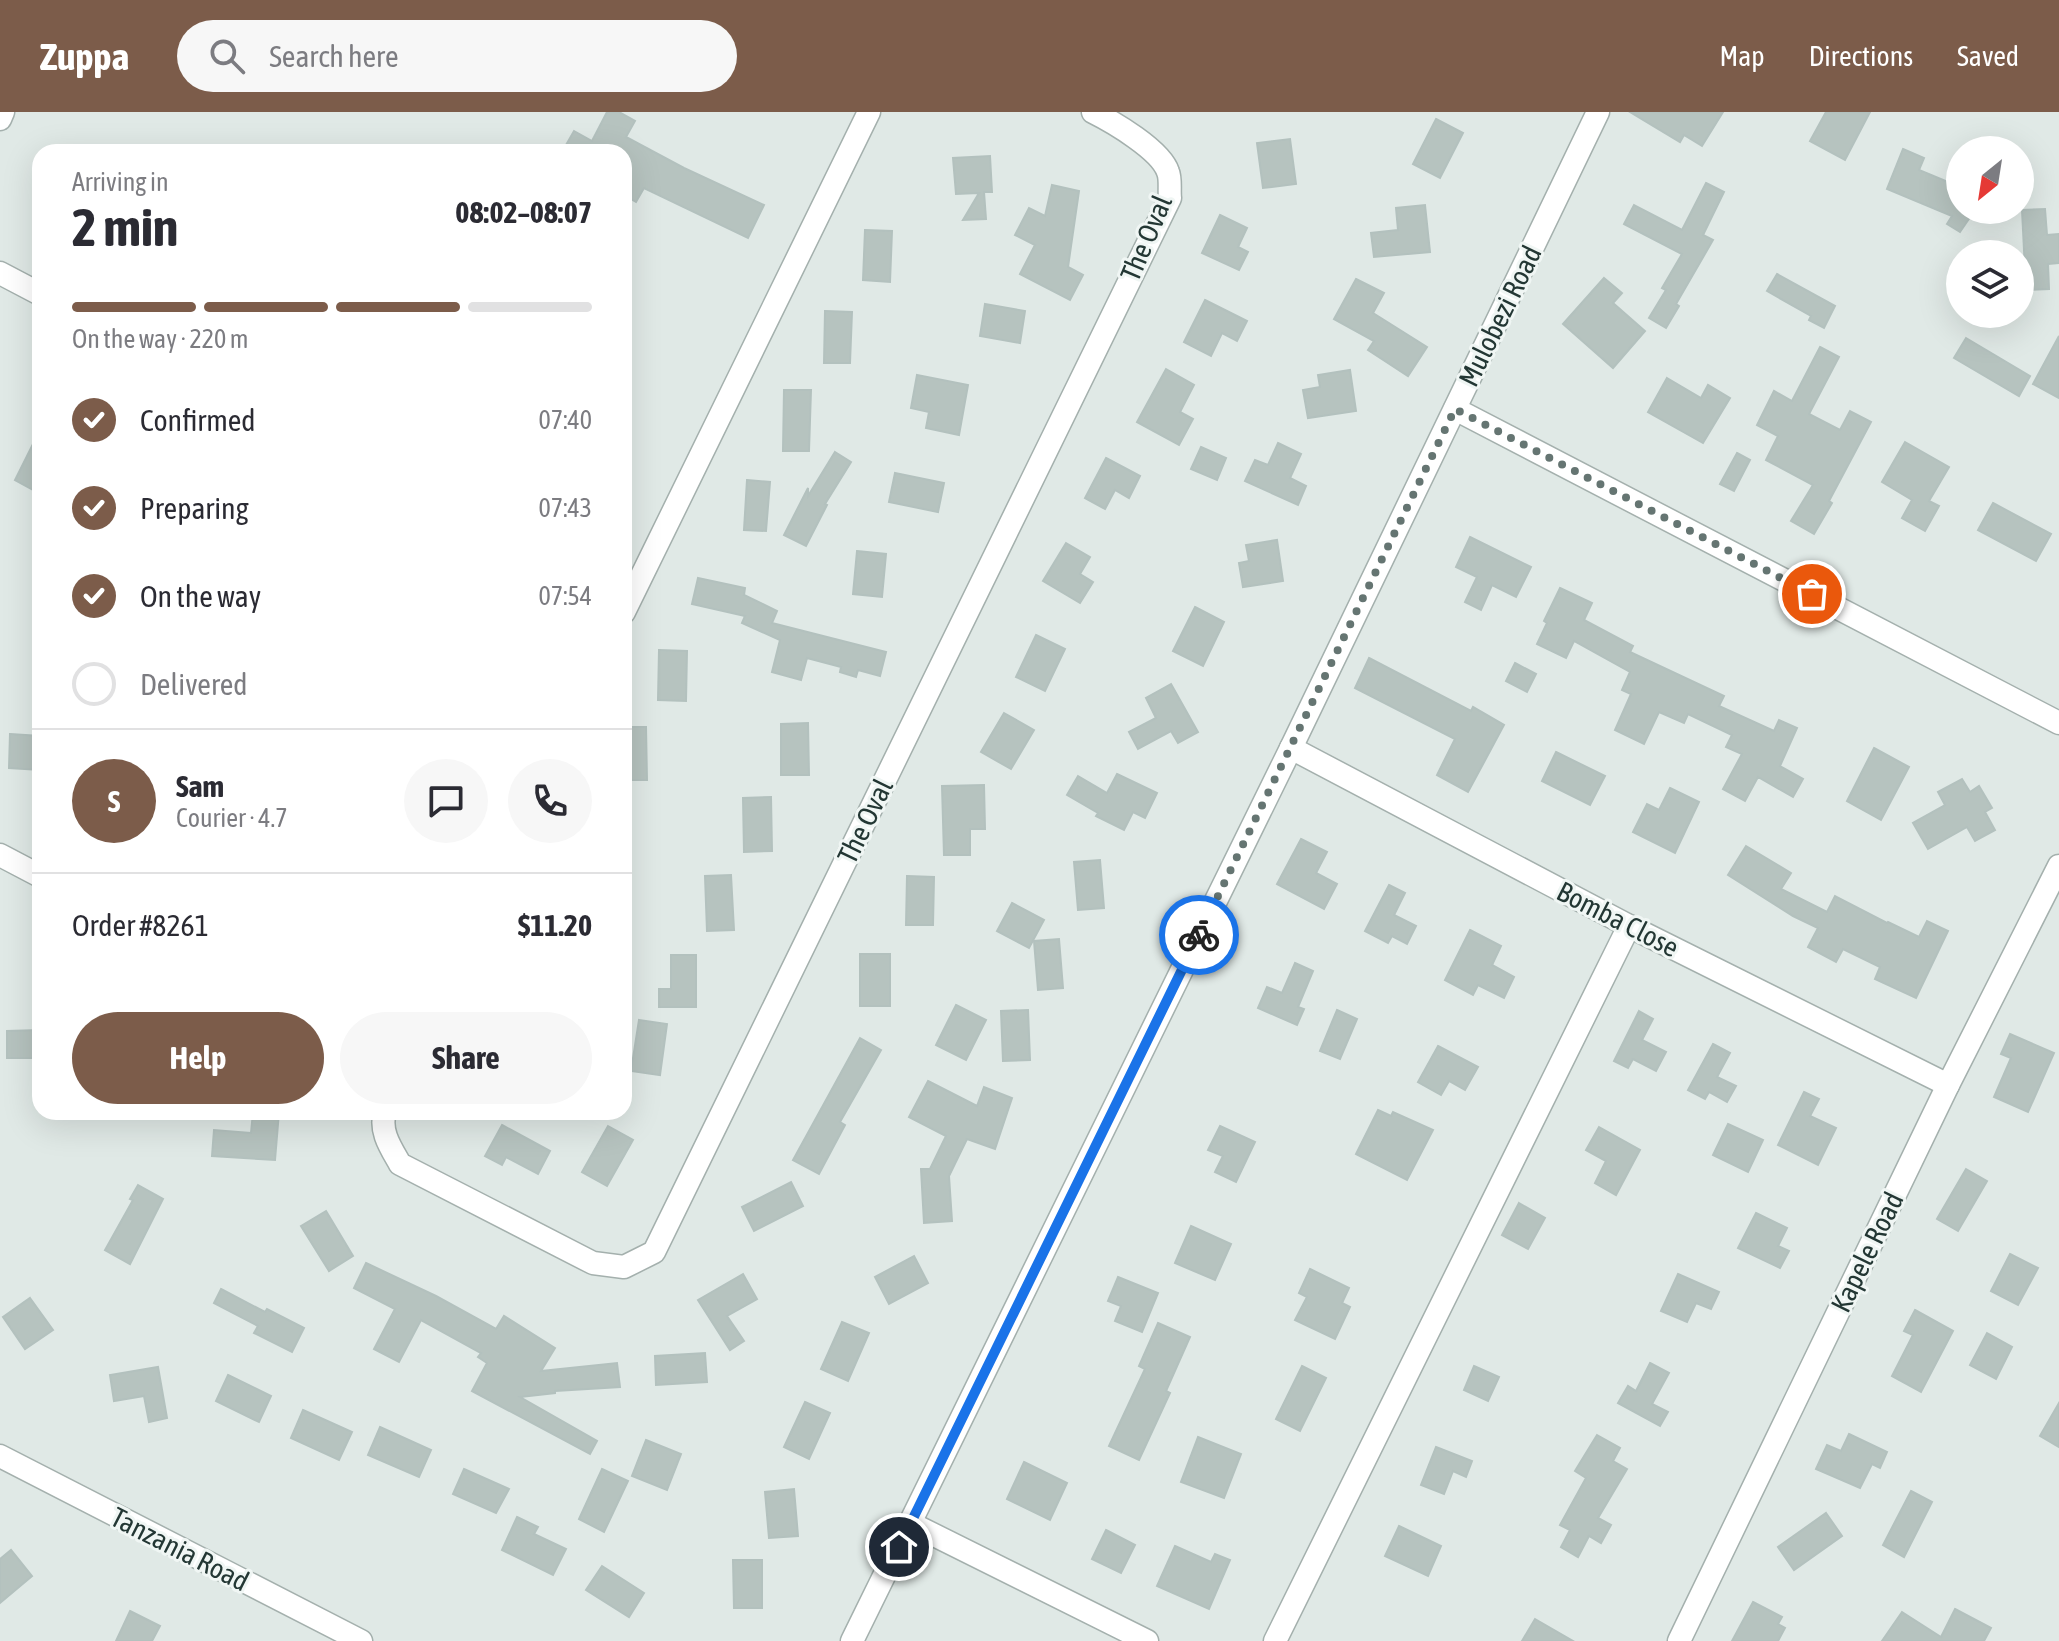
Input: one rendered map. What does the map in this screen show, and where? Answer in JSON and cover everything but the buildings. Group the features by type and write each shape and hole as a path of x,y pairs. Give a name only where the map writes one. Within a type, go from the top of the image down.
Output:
{"street":[{"path":"0,119 3,112"},
{"name":"The Oval","path":"383,1120 386,1138 400,1164 593,1263 624,1267 654,1252 1170,198 1168,172 1149,147 1093,112"},
{"name":"Mulobezi Road","path":"852,1641 1291,748 1598,112"},
{"path":"632,590 866,113"},
{"path":"0,273 32,290"},
{"path":"1455,409 2059,723"},
{"name":"Bomba Close","path":"1291,748 1629,926 1948,1085"},
{"path":"0,855 32,872"},
{"name":"Kapele Road","path":"1679,1641 1948,1085 2059,866"},
{"path":"1275,1641 1629,926"},
{"name":"Tanzania Road","path":"0,1456 361,1641"},
{"path":"910,1523 1147,1641"}],"way so far":[{"path":"1199,935 1455,409 1812,594"}],"route":[{"path":"899,1547 1199,935"}]}
